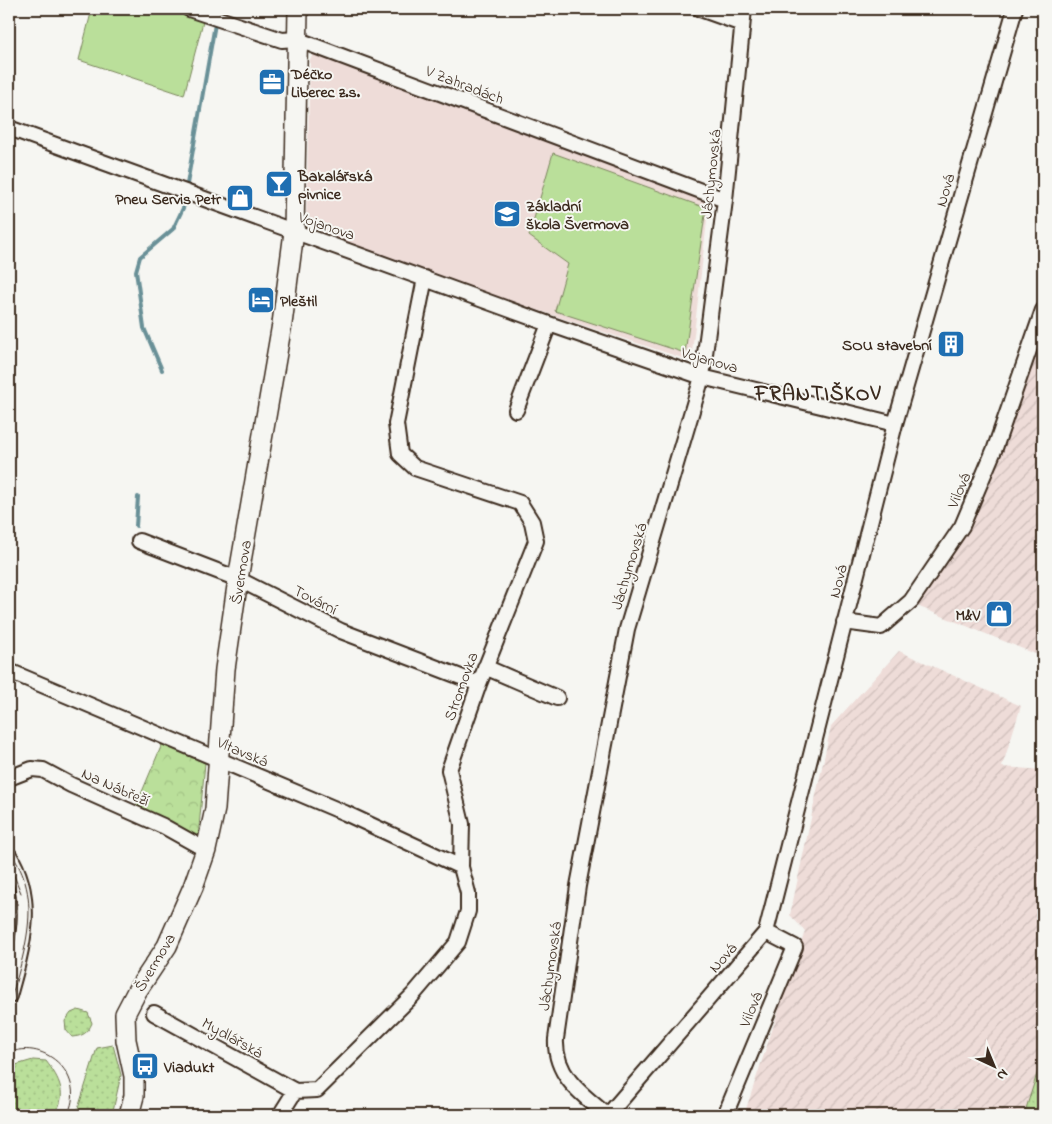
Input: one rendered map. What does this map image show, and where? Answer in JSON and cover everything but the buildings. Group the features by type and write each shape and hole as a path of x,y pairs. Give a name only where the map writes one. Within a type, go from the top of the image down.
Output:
{"street":[{"name":"V Zahradách","path":"190,9 282,40 296,39 726,200"},
{"name":"Švermova","path":"130,1115 134,1096 134,1076 126,1040 125,1014 137,991 167,946 206,850 215,809 225,669 238,579 282,324 294,232 298,9"},
{"path":"700,9 742,24"},
{"name":"Jáchymovská","path":"608,1115 579,1093 564,1075 556,1051 557,1033 578,886 627,629 702,377 726,200 744,9"},
{"name":"Nová","path":"608,1115 766,932 895,424 1015,9"},
{"name":"Vojanova","path":"9,128 549,324 702,377 895,424"},
{"name":"Stromovka","path":"295,1091 316,1090 412,996 458,942 468,911 468,893 462,868 462,824 449,770 485,668 536,541 532,522 520,504 415,468 400,454 396,424 425,278"},
{"name":"Vilová","path":"844,622 881,627 911,601 962,526 995,448 1043,310"},
{"path":"516,410 549,324"},
{"name":"Tovární","path":"139,541 238,579 341,631 479,684"},
{"path":"485,668 557,698"},
{"name":"Vltavská","path":"9,671 345,813 462,868"},
{"name":"Na Nábřeží","path":"9,778 32,769 43,770 71,785 163,826 206,850"},
{"path":"9,855 19,877 23,892 26,930 9,996"},
{"name":"Vilová","path":"724,1115 795,947 766,932"},
{"name":"Mydlářská","path":"154,1013 295,1091"},
{"path":"280,1115 295,1091"}],"shaded area":[{"name":"Základní škola Švermova","path":"314,54 709,203 691,361 399,264 306,225 310,59"},
{"path":"1043,326 1043,657 917,606 971,524"},
{"path":"899,651 1021,706 1002,767 1043,770 1043,1037 1038,1076 1024,1115 744,1115 805,931 790,915 831,726"}],"green space":[{"path":"92,9 176,9 204,18 184,95 79,60"},
{"path":"553,153 706,208 685,353 555,311 568,264 529,236"},
{"path":"163,742 205,763 198,838 136,806"},
{"path":"78,1010 88,1013 92,1023 85,1033 72,1037 66,1030 65,1021 71,1013"},
{"path":"113,1045 121,1075 112,1115 76,1115 97,1048"},
{"path":"1043,1055 1043,1115 1024,1115"},
{"path":"33,1060 46,1061 55,1074 61,1094 58,1108 54,1115 9,1115 9,1067"}],"waterway":[{"path":"187,184 215,24"},
{"path":"162,370 144,328 136,271 140,257 173,229 185,204"},
{"path":"136,526 138,497"}],"tram line":[{"path":"9,851 20,869 27,888 29,907 25,947 9,1006"},
{"path":"9,863 21,893"},
{"path":"9,1053 23,1050 37,1051 49,1056 60,1064 68,1075 72,1087 72,1101 67,1115"}],"place":[{"name":"Déčko Liberec z.s.","path":"272,82"},
{"name":"Bakalářská pivnice","path":"279,184"},
{"name":"Pneu Servis Petr","path":"240,198"},
{"name":"Základní škola Švermova","path":"507,214"},
{"name":"Pleštil","path":"261,300"},
{"name":"SOU stavební","path":"951,344"},
{"name":"M&V","path":"999,614"},
{"name":"Viadukt","path":"145,1066"}],"district":[{"name":"FRANTIŠKOV","path":"818,393"}]}
